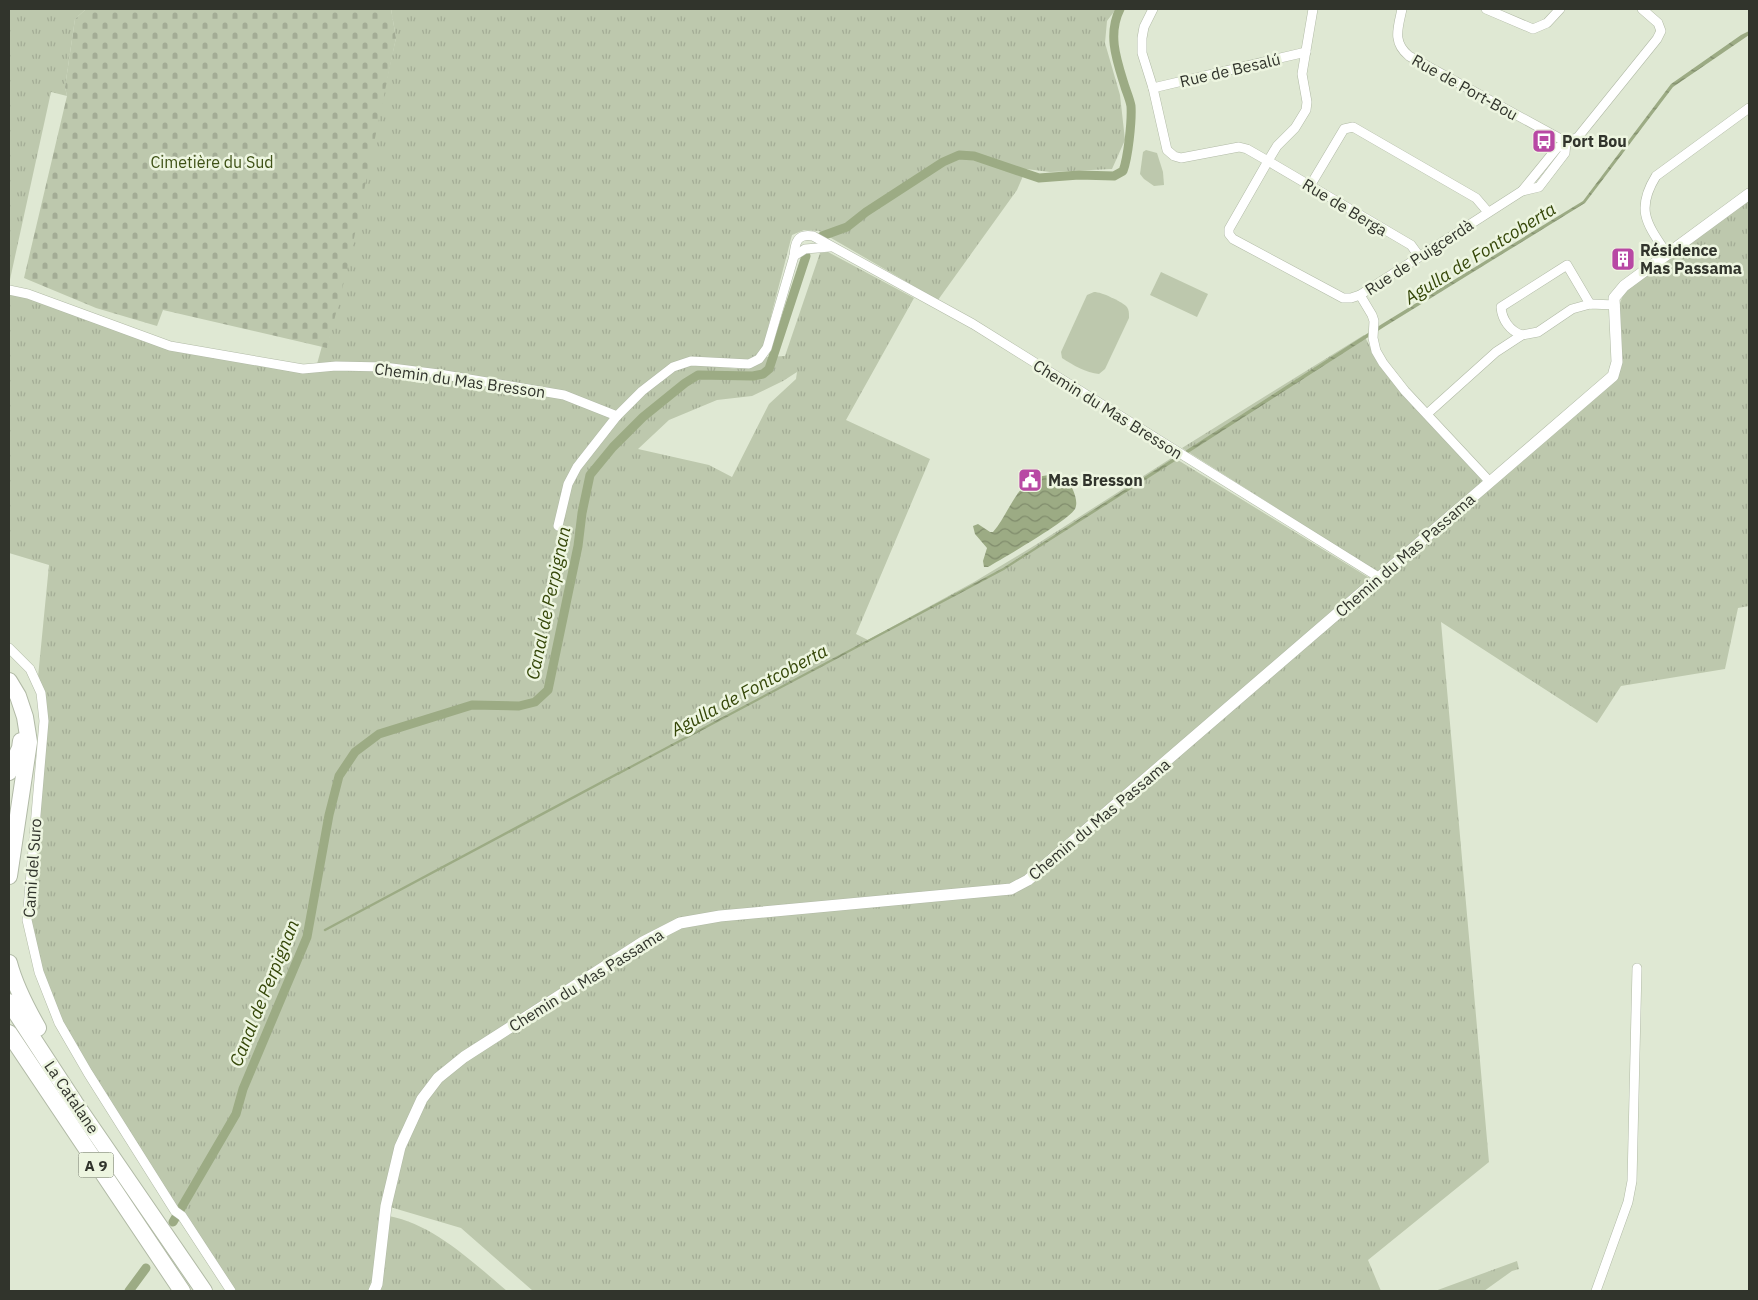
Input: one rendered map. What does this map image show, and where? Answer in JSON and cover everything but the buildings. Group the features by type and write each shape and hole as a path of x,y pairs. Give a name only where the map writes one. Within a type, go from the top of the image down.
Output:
{"highway":[{"path":"9,681 18,696 25,717 29,742 9,876"},
{"path":"9,772 20,748 25,717"},
{"path":"9,963 16,985 29,1012 66,1071 75,1103"},
{"name":"La Catalane","path":"9,1002 75,1103 204,1291"},
{"name":"La Catalane","path":"10,1036 182,1291"}],"street":[{"name":"Rue de Berga","path":"1153,9 1144,26 1142,53 1153,88 1167,150 1174,156 1181,158 1240,147 1247,149 1410,245 1419,256"},
{"path":"1268,161 1277,146 1295,128 1306,110 1307,102 1302,74 1314,9"},
{"name":"Rue de Port-Bou","path":"1402,9 1397,34 1401,50 1566,142"},
{"path":"1486,9 1533,29 1547,23 1560,9"},
{"path":"1566,142 1578,137 1657,39 1661,31 1658,23 1642,9"},
{"name":"Rue de Besalú","path":"1153,88 1306,52"},
{"path":"1667,254 1646,218 1645,201 1648,189 1656,176 1749,108"},
{"path":"1310,186 1344,129 1353,127 1476,198 1488,212"},
{"name":"Rue de Puigcerdà","path":"1268,161 1229,229 1229,234 1233,239 1343,298 1352,298 1360,295 1522,191 1539,187 1565,154 1566,142"},
{"path":"1427,414 1496,352 1522,335 1538,332 1572,309 1590,304 1614,305 1614,298 1624,286 1749,194"},
{"name":"Chemin du Mas Bresson","path":"9,290 28,294 170,346 303,369 336,366 384,367 439,374 564,395 617,416 642,391 673,367 691,361 749,364 759,359 767,348 794,256 796,242 800,236 813,236 973,324 1380,578"},
{"path":"794,256 805,249 833,247"},
{"path":"1522,335 1515,333 1507,324 1501,314 1501,307 1567,265 1590,304"},
{"path":"1360,295 1372,315 1373,338 1376,351 1384,363 1405,391 1490,482"},
{"name":"Chemin du Mas Passama","path":"374,1291 377,1284 386,1206 400,1148 422,1099 438,1078 464,1057 643,942 680,923 720,916 1011,889 1028,880 1613,376 1617,362 1614,305"},
{"path":"558,526 568,484 577,467 617,416"},
{"name":"Cami del Suro","path":"9,648 30,668 40,693 44,721 27,920 39,972 59,1023 88,1073 178,1213 231,1291"},
{"path":"1596,1291 1625,1211 1632,1181 1637,968"}],"green space":[{"path":"9,9 86,9 75,19 65,87 67,96 51,92 9,284"},
{"name":"Cimetière du Sud","path":"86,9 391,9 396,38 349,262 327,348 163,310 157,326 96,308 24,278 67,96 65,87 75,19"},
{"path":"391,9 1116,9 1107,21 1105,43 1120,95 1125,140 1112,169 1050,172 1026,169 1017,190 938,300 819,231 804,230 792,235 763,347 757,357 748,360 671,364 639,388 616,411 565,391 317,364 322,346 327,347 396,38"},
{"path":"1146,150 1157,153 1163,172 1164,185 1154,186 1140,174 1143,152"},
{"path":"1749,198 1749,606 1738,608 1725,669 1621,686 1597,723 1441,622 1489,1162 1368,1260 1381,1291 533,1291 461,1228 390,1207 414,1126 421,1111 440,1083 467,1061 645,946 681,928 721,920 1012,893 1617,379 1619,306 1623,295 1635,282"},
{"path":"828,252 914,298 846,420 930,459 856,634 868,640 974,582 1173,457 1371,579 1025,877 1010,884 678,919 435,1075 396,1146 369,1291 236,1291 184,1213 178,1208 91,1071 63,1021 42,971 31,920 47,721 38,677 49,565 9,553 9,294 27,298 169,350 283,370 384,371 438,378 563,398 618,420 652,387 682,367 701,365 742,368 759,364 766,357 785,356 820,253","holes":["797,372 796,379 769,404 732,477 709,465 638,449 669,420 717,400 752,396"]},
{"path":"1161,272 1208,294 1197,317 1150,295"},
{"path":"1094,292 1106,295 1123,304 1128,308 1129,314 1129,318 1105,369 1099,374 1084,370 1062,358 1061,352 1087,295"},
{"path":"1364,335 1373,353 1483,481 1379,573 1182,448"},
{"path":"389,1216 405,1220 437,1236 467,1257 507,1291 379,1291"},
{"path":"1517,1261 1519,1269 1512,1271 1484,1291 1435,1291"}],"water":[{"path":"1749,31 1749,35 1673,87 1585,203 1384,327 1185,455 1182,453 1382,324 1583,201 1671,84"},
{"path":"1180,454 1183,456 1004,570 618,775 617,773 1003,568"},
{"path":"1059,476 1070,484 1076,499 1075,509 1061,522 988,567 984,567 983,561 987,548 975,534 973,526 978,524 993,532 1023,487 1040,477"}],"waterway":[{"name":"Canal de Perpignan","path":"822,236 847,227 866,212 943,162 959,155 974,156 1039,178 1079,175 1114,176 1123,171 1128,149 1131,104 1115,48 1114,28 1120,9"},
{"name":"Canal de Perpignan","path":"173,1222 236,1114 243,1089 307,937 329,815 339,776 355,752 379,734 472,705 519,706 535,702 548,690 578,546 582,513 590,475 613,447 643,417 685,383 698,375 753,376 763,374 769,369 806,256"},
{"name":"Agulla de Fontcoberta","path":"325,930 619,773"},
{"name":"Canal de Perpignan","path":"129,1291 146,1268"}],"place":[{"name":"Port Bou","path":"1544,141"},
{"name":"Résidence Mas Passama","path":"1623,259"},
{"name":"Mas Bresson","path":"1030,480"}]}
